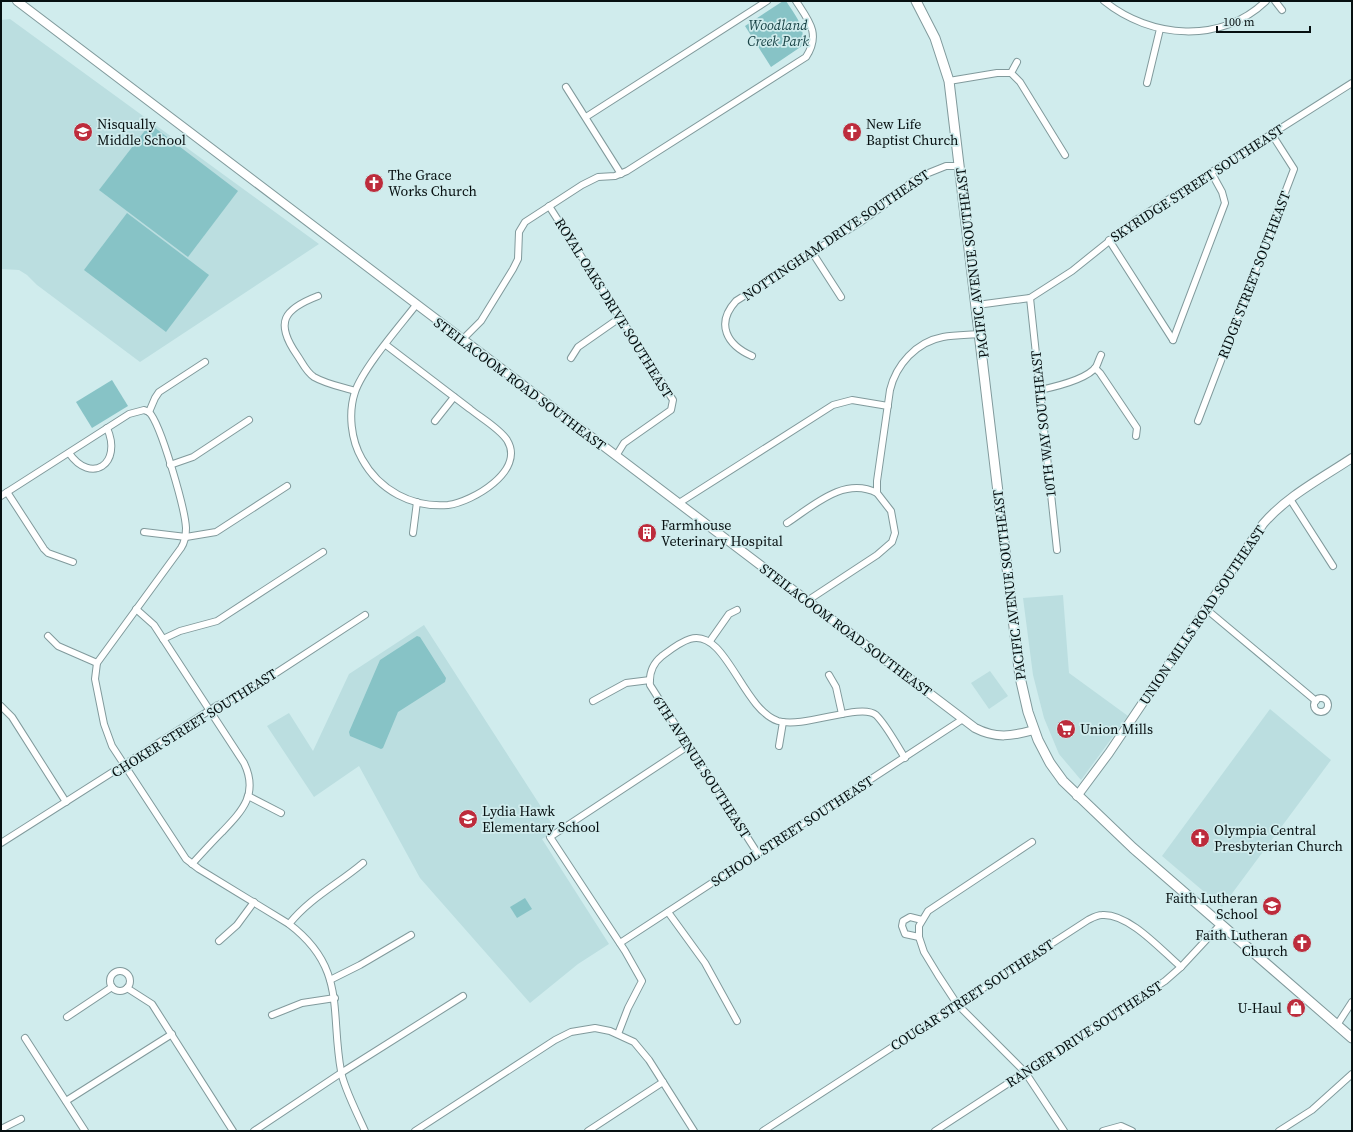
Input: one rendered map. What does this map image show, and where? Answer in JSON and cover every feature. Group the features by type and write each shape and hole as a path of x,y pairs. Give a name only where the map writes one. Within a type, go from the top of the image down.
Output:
{"main road":[{"name":"PACIFIC AVENUE SOUTHEAST","path":"916,1 932,31 949,81 977,305 1018,670 1034,730 1050,763 1063,781 1077,796 1133,848 1352,1038"}],"street":[{"name":"STEILACOOM ROAD SOUTHEAST","path":"17,1 975,728 994,736 1012,735 1034,730"},
{"path":"586,117 767,1"},
{"path":"462,340 481,320 514,270 518,259 518,238 521,227 530,218 598,177 622,174 806,57 812,45 814,34 809,20 796,1"},
{"path":"1104,1 1122,14 1160,29 1190,32 1221,28 1250,14 1266,1"},
{"path":"1275,1 1282,10"},
{"path":"1147,83 1160,29"},
{"path":"1011,74 1017,62"},
{"path":"949,81 997,73 1011,74 1020,82 1065,155"},
{"name":"SKYRIDGE STREET SOUTHEAST","path":"977,305 1030,298 1072,271 1133,222 1352,83"},
{"path":"566,87 622,174"},
{"name":"RIDGE STREET SOUTHEAST","path":"1198,421 1294,169 1271,133"},
{"name":"NOTTINGHAM DRIVE SOUTHEAST","path":"752,356 739,350 725,330 724,319 729,309 736,301 901,193 910,183 921,176 946,166 960,166"},
{"path":"1109,240 1173,340 1224,203 1222,192 1211,172"},
{"name":"ROYAL OAKS DRIVE SOUTHEAST","path":"549,206 674,400 674,405 667,414 624,443 616,456"},
{"path":"812,252 841,297"},
{"path":"318,296 299,303 287,315 285,321 285,331 288,339 308,371 316,378 355,391"},
{"name":"10TH WAY SOUTHEAST","path":"1030,298 1057,550"},
{"path":"386,345 499,432 507,440 510,449 510,458 506,469 499,479 479,493 460,502 434,505 417,502 391,492 375,478 366,466 356,444 352,426 352,404 355,391 360,380 386,345 416,305"},
{"path":"571,358 582,343 621,317"},
{"path":"877,493 877,474 888,406 896,372 910,355 938,339 980,334"},
{"path":"1040,390 1062,385 1095,368 1101,355"},
{"path":"150,412 159,392 205,362"},
{"path":"1095,368 1100,372 1137,428 1136,436"},
{"path":"435,421 454,397"},
{"path":"679,503 833,405 852,400 888,406"},
{"path":"1,496 136,411 150,412 154,417 170,465 183,512 186,537 181,548 97,663 95,679 104,724 112,746 124,766 176,846 192,864 289,924 313,947 322,961 330,980 335,998 341,1072 365,1131"},
{"path":"170,465 193,457 249,420"},
{"path":"69,453 75,462 82,467 95,469 104,465 111,455 112,449 112,441 107,428"},
{"name":"UNION MILLS ROAD SOUTHEAST","path":"1077,796 1109,753 1271,514 1290,499 1352,458"},
{"path":"144,532 186,537 216,532 287,486"},
{"path":"787,523 842,488 864,488 877,493 892,510 895,533 892,542 877,555 808,601"},
{"path":"7,492 44,549 48,553 73,562"},
{"path":"1290,499 1333,566"},
{"path":"413,533 417,502"},
{"path":"163,639 180,630 217,621 323,552"},
{"path":"136,609 150,620 163,639 247,769 250,780 248,796 239,814 192,864"},
{"path":"1206,609 1316,701"},
{"path":"710,641 729,614 737,610"},
{"name":"CHOKER STREET SOUTHEAST","path":"1,843 210,710 250,690 365,615"},
{"path":"48,636 58,646 97,663"},
{"path":"592,701 626,682 650,680 650,673 656,661 685,641 698,638 710,641 719,650 756,705 766,715 783,722 799,723 864,710 875,715 905,758"},
{"path":"829,675 836,687 842,714"},
{"name":"6TH AVENUE SOUTHEAST","path":"650,680 654,693 758,854"},
{"path":"1,706 12,717 66,802"},
{"name":"SCHOOL STREET SOUTHEAST","path":"620,943 963,719"},
{"path":"779,746 783,722"},
{"path":"618,1034 628,1008 642,981 620,943 550,837 688,746"},
{"path":"248,796 281,813"},
{"path":"1032,842 928,911 921,923 919,937 924,952 957,1004 1025,1072 1064,1131"},
{"path":"289,924 302,908 345,878 363,863"},
{"path":"219,941 227,936 237,925 254,902"},
{"path":"668,912 705,964 737,1021"},
{"name":"COUGAR STREET SOUTHEAST","path":"763,1131 1088,920 1103,915 1117,917 1128,921 1181,967"},
{"path":"919,937 905,934 902,926 903,922 910,917 921,923"},
{"name":"RANGER DRIVE SOUTHEAST","path":"935,1131 1165,981 1181,967 1221,924"},
{"path":"330,980 360,965 411,935"},
{"path":"120,970 126,972 130,978 127,988 118,991 112,987 110,978 114,972 120,970"},
{"path":"67,1017 112,987"},
{"path":"127,988 152,1004 233,1131"},
{"path":"254,1131 341,1072 463,996"},
{"path":"272,1015 302,1004 335,998"},
{"path":"1337,1025 1352,1002"},
{"path":"415,1131 555,1040 571,1032 595,1028 610,1030 634,1042 641,1048 694,1131"},
{"path":"66,1101 172,1034"},
{"path":"25,1038 85,1131"},
{"path":"1279,1131 1312,1110 1352,1074"},
{"path":"588,1131 663,1082"},
{"path":"1,1129 21,1118"},
{"path":"1103,1131 1121,1126 1132,1131"}],"shaded area":[{"name":"Nisqually Middle School","path":"10,19 319,244 140,362 37,285 27,275 19,270 1,269 1,20"},
{"path":"1063,595 1069,673 1128,716 1081,780 1059,754 1044,718 1033,675 1023,598"},
{"name":"Lydia Hawk Elementary School","path":"424,625 556,830 542,839 609,944 578,964 530,1003 420,878 359,766 314,797 267,726 289,713 313,751 349,674"},
{"path":"990,671 1008,696 989,709 971,683"},
{"path":"1270,709 1331,760 1222,907 1162,856"}],"green space":[{"name":"Woodland Creek Park","path":"783,1 786,1 797,17 803,33 802,46 771,67 745,26"},
{"path":"150,124 238,191 188,257 99,190"},
{"path":"127,213 209,275 166,332 84,270"},
{"path":"112,380 128,406 92,428 76,402"},
{"path":"417,636 420,637 446,678 445,682 398,712 383,748 381,749 350,736 349,732 380,660"},
{"path":"525,898 532,909 517,918 510,907"}],"place":[{"name":"Nisqually Middle School","path":"83,132"},
{"name":"New Life Baptist Church","path":"852,132"},
{"name":"The Grace Works Church","path":"374,183"},
{"name":"Farmhouse Veterinary Hospital","path":"647,533"},
{"name":"Union Mills","path":"1066,729"},
{"name":"Lydia Hawk Elementary School","path":"468,819"},
{"name":"Olympia Central Presbyterian Church","path":"1200,838"},
{"name":"Faith Lutheran School","path":"1272,906"},
{"name":"Faith Lutheran Church","path":"1302,943"},
{"name":"U-Haul","path":"1296,1008"}]}
